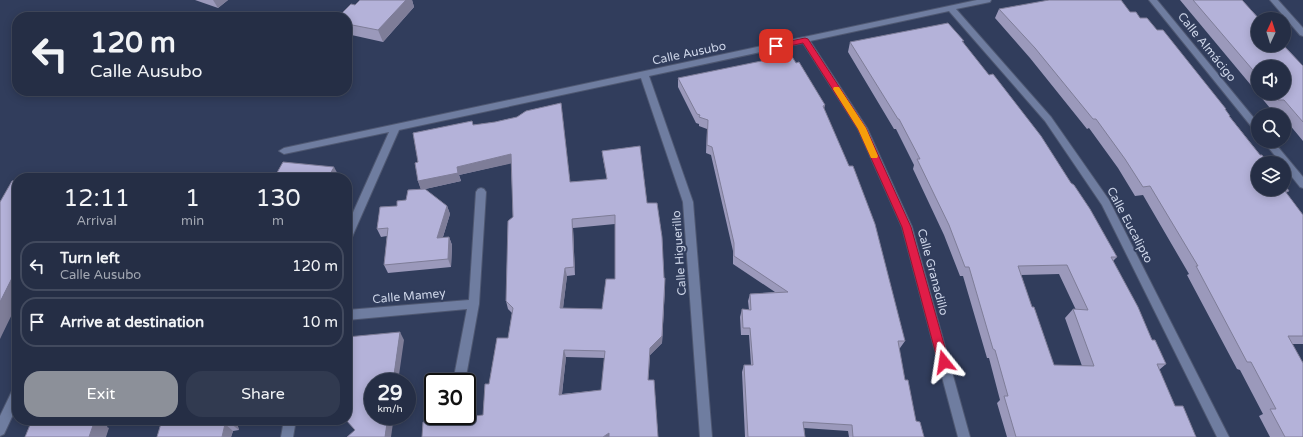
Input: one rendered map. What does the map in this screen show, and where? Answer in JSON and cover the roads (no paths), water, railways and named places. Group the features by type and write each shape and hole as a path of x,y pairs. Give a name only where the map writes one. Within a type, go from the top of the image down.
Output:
{"street":[{"name":"Calle Ausubo","path":"284,151 952,9 987,0"},
{"name":"Calle Almácigo","path":"1153,0 1251,120"},
{"path":"1274,0 1303,33"},
{"name":"Calle Eucalipto","path":"952,9 1048,119 1106,203 1223,437"},
{"name":"Calle Granadillo","path":"805,40 862,128 907,227 964,437"},
{"name":"Calle Higuerillo","path":"644,74 688,202 706,437"},
{"path":"352,226 395,128"},
{"path":"1274,148 1303,184"},
{"path":"461,373 474,304 481,192"},
{"name":"Calle Mamey","path":"352,315 474,304"},
{"path":"0,430 12,404"},
{"path":"287,437 289,425"}]}
